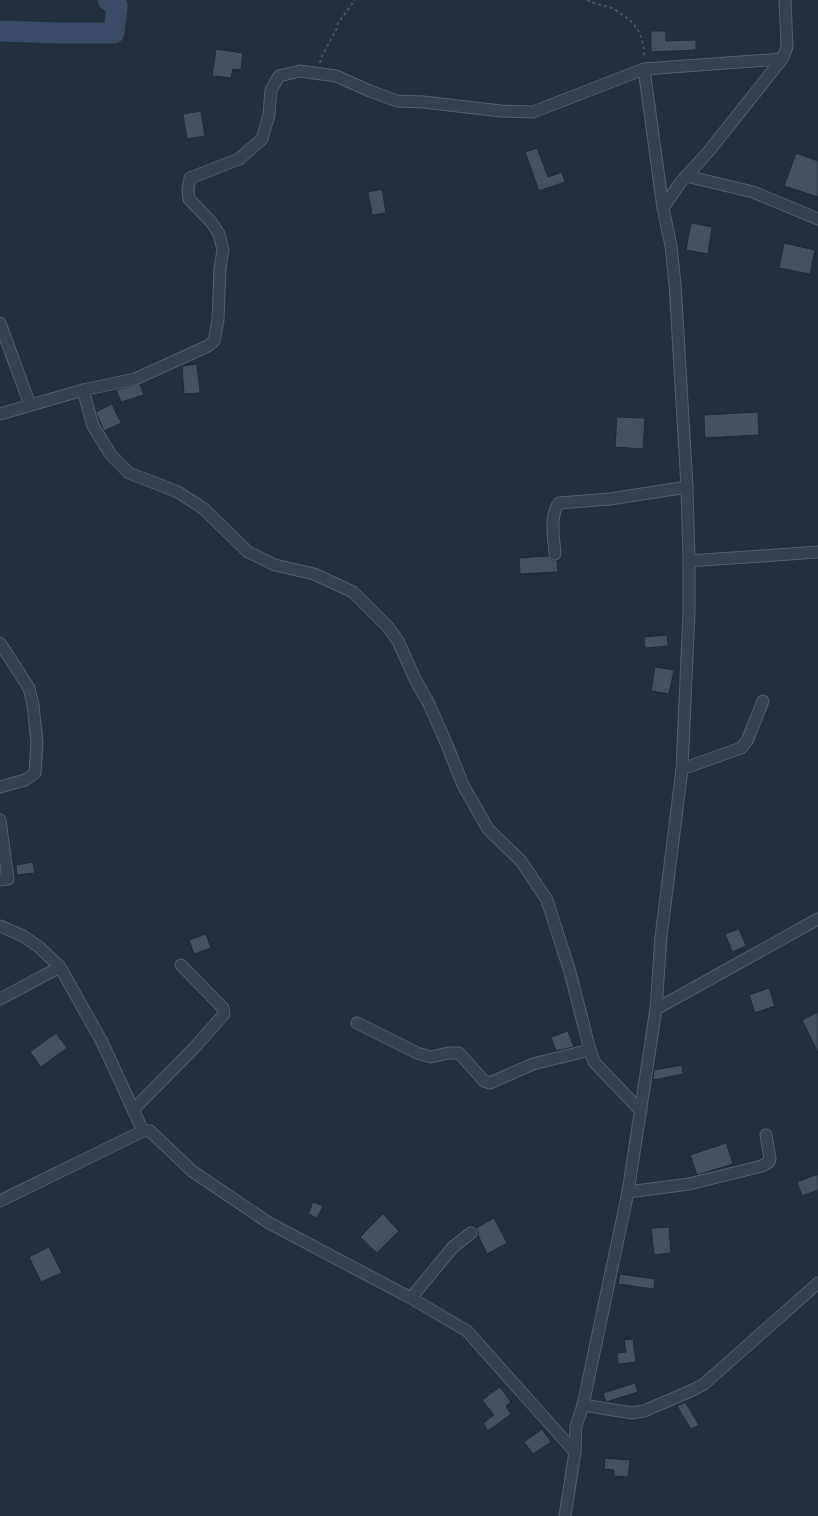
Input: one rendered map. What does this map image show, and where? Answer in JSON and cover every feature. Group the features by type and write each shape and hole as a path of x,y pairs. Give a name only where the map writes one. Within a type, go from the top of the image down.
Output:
{"street":[{"path":"663,208 680,183 709,151 782,59 787,47 785,0"},
{"path":"0,414 83,390 135,379 208,346 214,341 218,320 220,268 223,250 219,234 212,223 189,199 188,189 190,178 239,159 262,139 269,115 271,90 279,76 300,71 336,76 370,92 397,101 423,102 502,111 533,112 644,68 782,59"},
{"path":"565,1516 575,1452 576,1426 583,1405 628,1192 641,1111 656,1009 661,937 682,769 689,612 687,487 675,284 671,246 663,208 644,68"},
{"path":"686,176 753,192 818,219"},
{"path":"0,323 30,405"},
{"path":"83,390 93,426 111,455 129,473 178,492 204,509 248,552 275,565 314,574 353,592 388,627 398,641 416,681 429,704 448,745 463,785 488,829 521,860 546,900 570,972 594,1062 641,1111"},
{"path":"554,554 554,516 555,509 559,503 610,499 687,487"},
{"path":"689,561 818,552"},
{"path":"0,644 29,688 33,705 37,742 35,773 25,780 0,787"},
{"path":"682,769 741,748 747,741 763,701"},
{"path":"0,820 8,879 0,880"},
{"path":"656,1009 818,919"},
{"path":"0,926 23,936 39,947 60,967 102,1042 143,1131"},
{"path":"133,1110 195,1047 224,1014 223,1008 181,965"},
{"path":"0,999 60,967"},
{"path":"357,1024 417,1053 431,1056 459,1053 484,1081 490,1083 533,1064 590,1050"},
{"path":"0,1200 143,1131 150,1131 192,1171 269,1223 411,1298 467,1331 575,1452"},
{"path":"628,1192 689,1184 762,1166 770,1160 766,1136"},
{"path":"411,1298 453,1247 471,1233"},
{"path":"583,1405 632,1413 644,1411 694,1390 704,1384 818,1284"}],"path":[{"path":"318,74 321,58 336,30 338,23 355,0"},
{"path":"587,0 601,6 614,9 629,18 635,24 642,37 644,68"}],"building":[{"path":"651,31 666,31 666,41 696,40 696,50 651,52"},
{"path":"216,49 243,53 241,70 233,69 231,78 212,76"},
{"path":"201,111 205,136 187,139 183,114"},
{"path":"537,148 548,177 562,172 565,182 539,191 525,152"},
{"path":"796,153 818,161 818,197 784,186"},
{"path":"382,189 386,213 372,215 368,192"},
{"path":"691,223 712,227 708,254 686,250"},
{"path":"784,243 815,250 810,274 779,268"},
{"path":"197,364 200,393 184,394 182,366"},
{"path":"140,384 144,395 121,402 116,390"},
{"path":"112,404 121,423 104,431 96,412"},
{"path":"758,412 759,435 705,438 704,415"},
{"path":"617,417 645,418 643,449 615,447"},
{"path":"548,556 552,560 557,560 558,572 520,574 519,558"},
{"path":"667,635 668,646 645,648 644,637"},
{"path":"655,667 674,670 669,694 651,691"},
{"path":"33,862 35,873 17,875 16,865"},
{"path":"739,929 746,946 732,952 725,934"},
{"path":"206,934 211,948 194,954 189,940"},
{"path":"769,988 775,1006 755,1013 749,995"},
{"path":"818,1012 818,1053 802,1020"},
{"path":"568,1031 574,1047 556,1051 551,1037"},
{"path":"56,1033 67,1048 41,1067 30,1052"},
{"path":"682,1065 683,1074 653,1080 654,1070"},
{"path":"726,1143 733,1164 697,1175 690,1155"},
{"path":"818,1174 818,1190 802,1196 797,1182"},
{"path":"313,1202 323,1206 317,1218 308,1214"},
{"path":"383,1214 399,1231 377,1253 360,1237"},
{"path":"494,1218 507,1243 487,1254 476,1228"},
{"path":"669,1227 671,1253 654,1255 651,1228"},
{"path":"49,1247 62,1273 41,1282 29,1257"},
{"path":"620,1274 655,1279 654,1289 618,1284"},
{"path":"633,1339 636,1362 618,1364 617,1353 626,1352 624,1340"},
{"path":"635,1383 638,1392 606,1402 603,1393"},
{"path":"500,1387 511,1402 506,1406 511,1414 488,1431 483,1423 494,1415 482,1400"},
{"path":"685,1402 699,1425 691,1429 677,1406"},
{"path":"542,1429 551,1442 533,1454 524,1442"},
{"path":"605,1458 630,1460 628,1477 614,1476 614,1470 604,1469"}],"waterway":[{"path":"0,31 114,33 117,6 108,0"}]}
